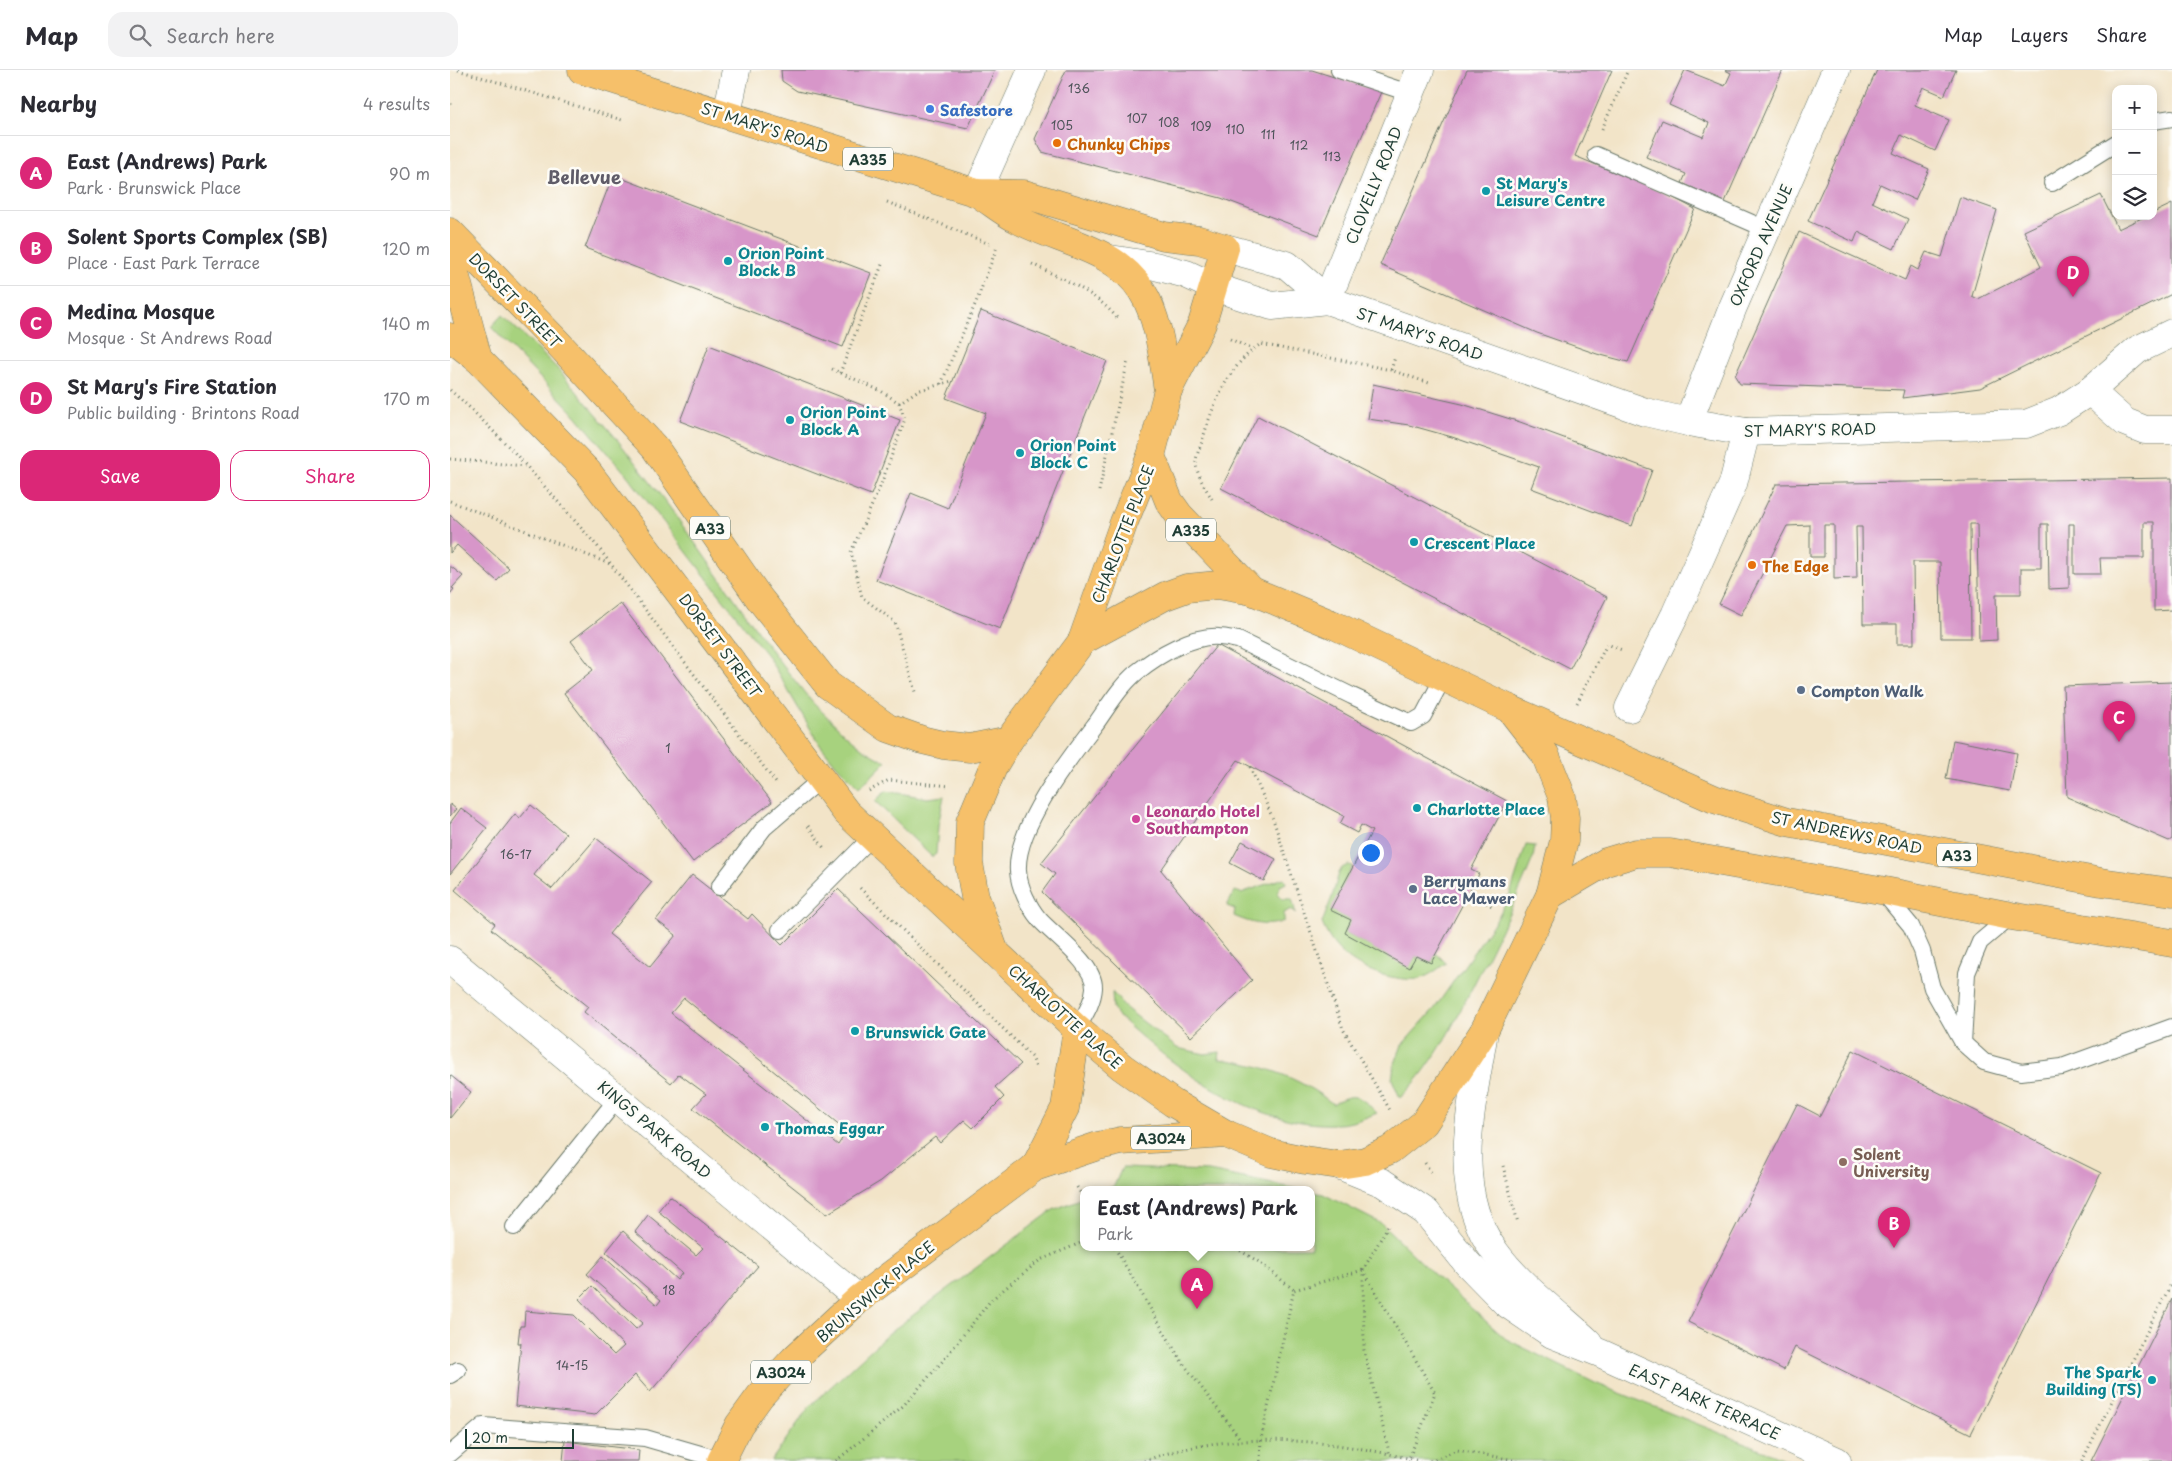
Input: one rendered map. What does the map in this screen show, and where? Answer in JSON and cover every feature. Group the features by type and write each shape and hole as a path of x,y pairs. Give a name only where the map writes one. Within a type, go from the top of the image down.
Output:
{"main road":[{"name":"ST MARY'S ROAD","path":"582,70 977,193 1016,219 1110,259"},
{"name":"ST MARY'S ROAD","path":"977,193 1024,194 1164,236 1199,240 1225,248"},
{"name":"DORSET STREET","path":"450,232 557,342 655,448 759,598 828,685 888,728 922,740 970,748 1009,740"},
{"name":"CHARLOTTE PLACE","path":"1082,641 1165,596 1187,588 1218,585 1252,591 1336,626 1510,709 1545,754 1562,797 1565,818 1564,842 1550,895 1484,1031 1424,1123 1390,1150 1364,1161 1339,1165 1271,1153 1226,1134 1165,1098 1076,1030 994,951 974,888 969,863 970,822 994,765 1009,740 1082,641 1124,522 1151,456 1168,390 1202,324 1225,248"},
{"path":"450,255 478,359"},
{"name":"CHARLOTTE PLACE","path":"1110,259 1130,274 1143,292 1159,336 1168,390"},
{"name":"DORSET STREET","path":"450,337 478,359 587,471 846,812 994,951"},
{"name":"CHARLOTTE PLACE","path":"1151,456 1170,501 1179,515 1252,591"},
{"name":"ST ANDREWS ROAD","path":"1510,709 1714,799 1786,822 2101,882 2172,892"},
{"path":"1550,895 1606,862 1636,853 1670,853 1880,890 2011,916 2172,943"},
{"name":"BRUNSWICK PLACE","path":"1035,1167 1065,1108 1076,1030"},
{"name":"BRUNSWICK PLACE","path":"721,1461 739,1426 776,1377 859,1299 1035,1167 1098,1146 1121,1141 1226,1134"}],"street":[{"path":"727,114 736,70"},
{"path":"977,193 1032,70"},
{"name":"OXFORD AVENUE","path":"1688,422 1733,307 1836,70"},
{"name":"CLOVELLY ROAD","path":"1326,300 1414,82"},
{"name":"ST MARY'S ROAD","path":"1225,248 1287,265 1326,300 1645,412 1746,432 2026,424 2059,411 2090,391 2137,350 2172,333"},
{"name":"ST MARY'S ROAD","path":"1110,259 1155,266 1178,272 1272,306 1326,300"},
{"path":"2090,391 2125,422 2145,430 2172,430"},
{"path":"1629,708 1674,615 1733,484 1746,432"},
{"name":"KINGS PARK ROAD","path":"450,960 859,1299"},
{"name":"EAST PARK TERRACE","path":"1484,1031 1467,1142 1466,1166 1470,1194 1478,1220 1495,1252 1519,1278 1600,1353"},
{"name":"EAST PARK TERRACE","path":"1339,1165 1383,1183 1426,1212 1467,1263 1506,1303 1552,1334 1600,1353 1837,1461"}],"lane":[{"path":"1339,70 1414,82"},
{"path":"2157,120 2172,118"},
{"path":"2052,183 2112,146"},
{"path":"1596,155 1768,230"},
{"path":"1076,1030 1090,1004 1094,987 1091,971 1038,918 1025,898 1018,871 1022,843 1035,814 1068,761 1110,703 1136,672 1175,648 1202,638 1219,636 1238,640 1411,723 1423,716 1444,676"},
{"path":"719,887 764,828 820,780"},
{"path":"780,930 872,837"},
{"path":"1880,890 1911,926 1922,951 1935,994 1962,1043 1984,1062 2021,1072 2062,1067 2172,1027"},
{"path":"1962,1043 1967,974 1980,942 2011,916"},
{"path":"514,1227 618,1098"},
{"path":"450,1454 483,1426 644,1438 721,1461"}],"path":[{"path":"1598,136 1628,70"},
{"path":"880,199 1006,251"},
{"path":"941,384 998,247"},
{"path":"840,373 884,262"},
{"path":"1030,264 1088,292 1108,307 1123,325"},
{"path":"1234,341 1252,349"},
{"path":"1214,502 1203,485 1196,461 1209,417 1227,380 1252,349 1260,344 1390,370 1429,383"},
{"path":"1098,494 1130,353"},
{"path":"832,369 881,391 899,403 905,419 880,487 851,552 862,597 895,622 915,692"},
{"path":"899,403 917,391 952,381"},
{"path":"450,390 526,466 611,565 776,783"},
{"path":"450,459 526,466"},
{"path":"450,501 611,565"},
{"path":"1577,703 1607,644"},
{"path":"1250,767 1273,818 1343,1029 1388,1106"},
{"path":"869,791 889,780 945,785"},
{"path":"807,824 826,851"},
{"path":"858,886 1032,1057 1038,1072"},
{"path":"1468,894 1492,906"},
{"path":"1501,1161 1519,1224"},
{"path":"1425,1162 1431,1172"},
{"path":"1075,1185 1080,1192"},
{"path":"1389,1224 1362,1270 1364,1350 1390,1456"},
{"path":"836,1461 903,1406 941,1363 991,1300 1040,1260 1080,1243"},
{"path":"1117,1251 1180,1359 1241,1440"},
{"path":"1241,1251 1259,1262 1294,1290"},
{"path":"1294,1290 1362,1270"},
{"path":"1362,1270 1435,1393 1408,1460"},
{"path":"2082,1461 2172,1282"},
{"path":"1260,1461 1261,1440 1294,1290"},
{"path":"1144,1461 1198,1446 1241,1440 1304,1441 1420,1461"},
{"path":"1430,1461 1457,1450 1520,1461"}],"green space":[{"path":"502,315 557,368 616,438 668,505 776,657 812,702 863,749 886,762 859,788 837,766 820,745 769,658 626,474 572,411 491,327"},
{"path":"886,791 928,798 944,796 938,826 936,854 932,857 875,801"},
{"path":"1526,845 1535,846 1533,858 1487,958 1440,1047 1422,1074 1400,1098 1392,1079 1394,1066 1402,1045 1435,1008 1498,917 1510,894"},
{"path":"1348,865 1353,866 1331,910 1351,920 1345,933 1409,967 1416,956 1431,963 1436,953 1446,963 1423,978 1405,979 1372,971 1342,953 1327,934 1322,923 1339,873 1342,868"},
{"path":"1284,878 1286,883 1280,886 1278,893 1282,899 1292,899 1296,914 1291,909 1284,913 1284,921 1271,924 1252,923 1234,916 1235,909 1227,906 1235,891 1241,893"},
{"path":"1112,992 1127,1009 1177,1048 1205,1054 1220,1052 1219,1059 1250,1064 1279,1073 1307,1086 1333,1104 1346,1098 1356,1097 1377,1113 1342,1124 1306,1123 1275,1116 1245,1105 1189,1074 1163,1055 1116,1014 1113,1008"},
{"path":"1122,1168 1209,1171 1282,1186 1114,1186"},
{"path":"1315,1193 1323,1194 1382,1224 1445,1285 1506,1339 1595,1383 1790,1461 771,1461 809,1407 888,1334 1053,1210 1080,1199 1080,1251 1315,1251"}],"building":[{"name":"Safestore","path":"781,70 995,70 968,128 797,91 782,81"},
{"path":"1066,70 1312,70 1381,92 1319,235 1221,198 1042,152 1035,139"},
{"path":"1467,70 1612,70 1575,156 1666,194 1695,209 1628,362 1597,354 1537,333 1380,265"},
{"path":"1685,70 1725,86 1731,73 1725,70 1783,70 1725,202 1682,183 1686,174 1646,157 1662,120 1703,137 1709,123 1669,105"},
{"path":"1877,70 1956,70 1944,96 1923,87 1915,105 1949,120 1935,151 1901,135 1893,153 1929,169 1915,200 1880,184 1872,202 1908,219 1894,249 1858,232 1854,242 1808,221"},
{"name":"Orion Point Block B","path":"613,175 871,273 843,347 585,248"},
{"path":"2101,195 2118,229 2137,220 2157,220 2157,211 2172,204 2172,294 1980,388 1902,398 1904,390 1740,384 1735,376 1799,232 1905,280 1911,266 1918,270 1926,252 1942,257 1960,197 1997,210 1972,296 1978,299 2041,267 2024,231"},
{"name":"Orion Point Block C","path":"981,311 1107,361 1000,629 876,580 911,493 948,508 986,413 946,398"},
{"name":"Orion Point Block A","path":"709,345 900,420 871,495 680,421"},
{"name":"Crescent Place","path":"1373,384 1462,404 1520,422 1652,470 1632,526 1531,488 1539,467 1452,437 1409,425 1368,419"},
{"name":"Crescent Place","path":"1258,416 1607,597 1570,669 1221,488"},
{"path":"2172,478 2172,610 2154,611 2154,522 2144,522 2144,558 2100,558 2101,574 2074,574 2074,524 2069,524 2069,588 2049,589 2048,524 2041,524 2041,568 2021,568 2021,594 1996,594 1997,640 1979,641 1977,524 1970,524 1971,638 1941,638 1940,562 1913,562 1914,644 1897,644 1897,624 1863,624 1862,527 1856,527 1857,578 1834,579 1834,525 1824,525 1824,557 1810,557 1810,525 1787,526 1741,615 1719,604 1776,484"},
{"path":"450,515 509,568 497,581 457,545 450,553"},
{"path":"450,566 463,576 452,588 454,589 450,594"},
{"path":"620,603 772,802 693,862 564,693 593,670 571,641"},
{"path":"1217,645 1507,801 1471,870 1479,874 1431,963 1416,956 1409,968 1345,933 1351,920 1330,910 1372,831 1361,825 1357,833 1340,824 1344,816 1238,760 1161,870 1252,980 1191,1037 1042,892 1055,874 1041,863"},
{"path":"2172,682 2172,839 2169,841 2067,797 2063,686"},
{"path":"1953,740 2017,753 2010,791 1946,779"},
{"path":"450,804 456,809 450,816"},
{"path":"531,805 566,834 534,875 552,889 596,838 652,882 609,934 650,967 676,935 656,920 692,875 748,919 752,914 782,945 838,889 1021,1064 995,1087 1004,1097 973,1128 964,1120 940,1143 935,1137 881,1181 827,1214 693,1108 706,1094 679,1074 671,1083 584,1012 588,1007 491,929 495,924 455,890 515,814 520,818","holes":["684,998 847,1131 838,1145 671,1013"]},
{"path":"461,808 487,828 450,874 450,823"},
{"path":"1242,841 1276,859 1264,881 1230,863"},
{"path":"1853,1050 2101,1173 1971,1434 1795,1347 1784,1370 1688,1322 1797,1104 1820,1116"},
{"path":"450,1075 471,1092 450,1118"},
{"path":"670,1196 758,1266 650,1392 635,1375 595,1415 515,1406 521,1343 518,1343 520,1326 524,1326 525,1311 574,1315 614,1355 624,1346 579,1299 592,1286 636,1329 643,1323 587,1274 603,1256 657,1305 661,1300 606,1252 623,1231 677,1280 682,1273 635,1232 648,1215 696,1255 703,1248 658,1211"},
{"name":"The Spark Building (TS)","path":"2172,1299 2172,1461 2091,1461"},
{"path":"565,1441 639,1450 638,1461 563,1461"}],"place":[{"name":"Safestore","path":"930,109"},
{"name":"Chunky Chips","path":"1057,143"},
{"name":"St Mary's Leisure Centre","path":"1486,191"},
{"name":"Orion Point Block B","path":"728,261"},
{"name":"St Mary's Fire Station","path":"2073,297"},
{"name":"Orion Point Block A","path":"790,420"},
{"name":"Orion Point Block C","path":"1020,453"},
{"name":"Crescent Place","path":"1414,542"},
{"name":"The Edge","path":"1752,565"},
{"name":"Compton Walk","path":"1801,690"},
{"name":"Medina Mosque","path":"2119,742"},
{"name":"Charlotte Place","path":"1417,808"},
{"name":"Leonardo Hotel Southampton","path":"1136,819"},
{"name":"Berrymans Lace Mawer","path":"1413,889"},
{"name":"Brunswick Gate","path":"855,1031"},
{"name":"Thomas Eggar","path":"765,1127"},
{"name":"Solent University","path":"1843,1162"},
{"name":"Solent Sports Complex (SB)","path":"1894,1248"},
{"name":"East (Andrews) Park","path":"1197,1309"},
{"name":"The Spark Building (TS)","path":"2152,1380"}],"district":[{"name":"Bellevue","path":"584,176"}]}
